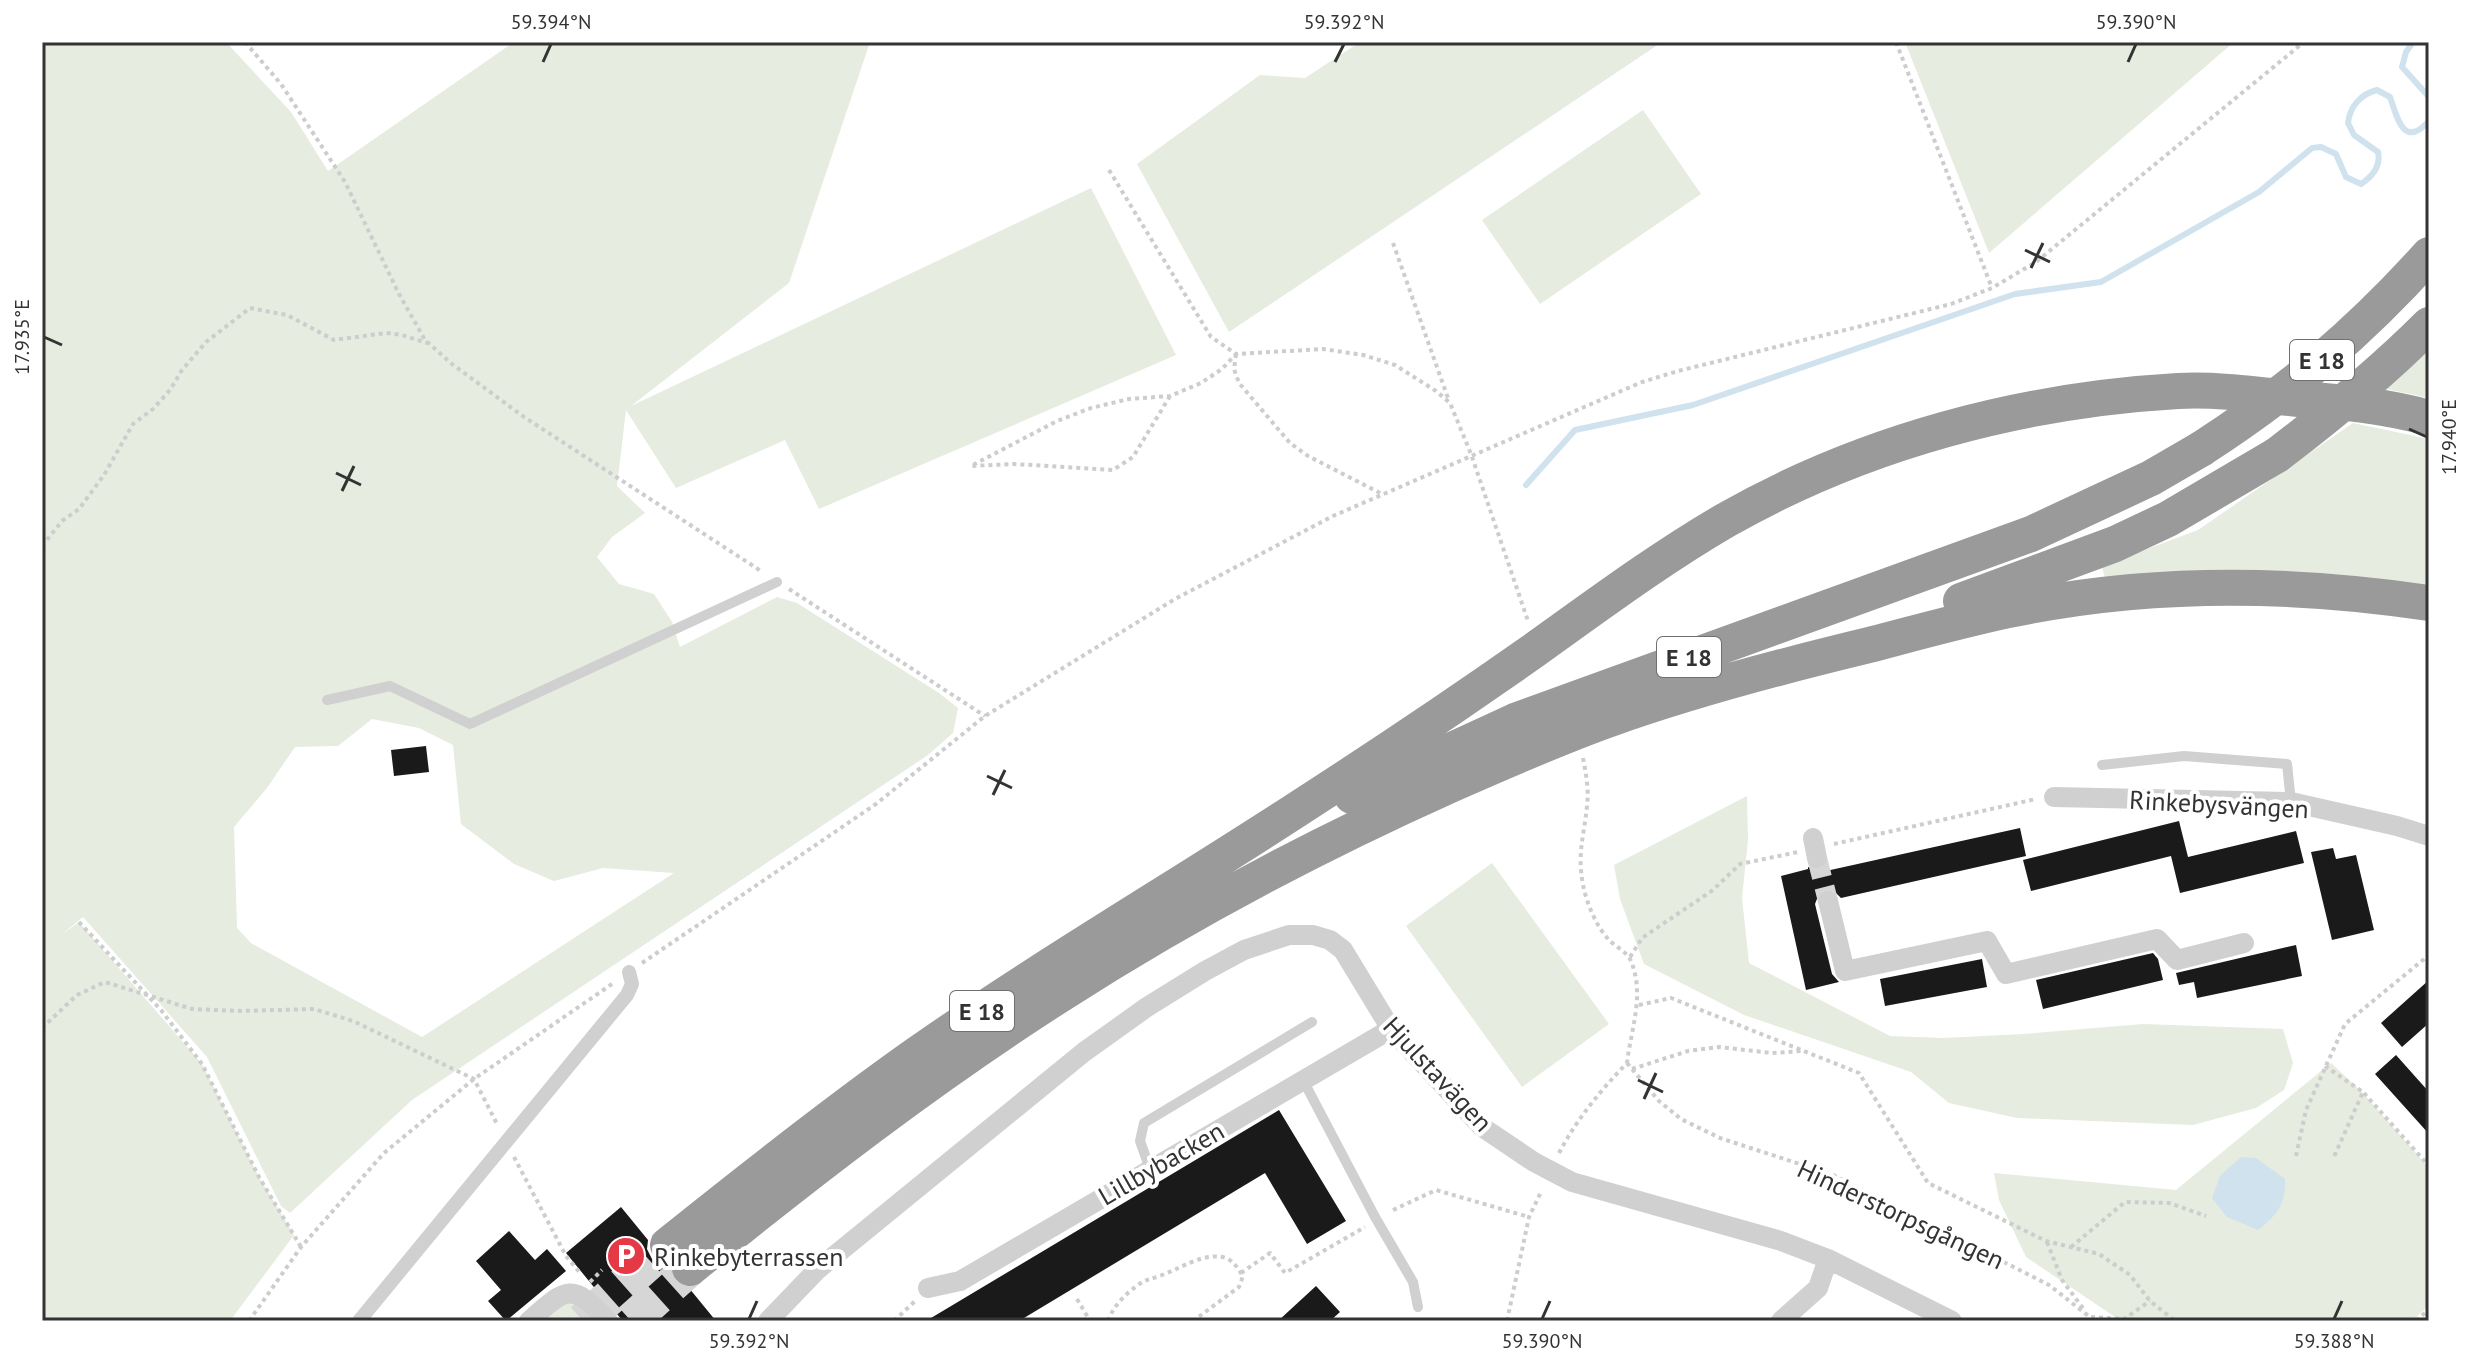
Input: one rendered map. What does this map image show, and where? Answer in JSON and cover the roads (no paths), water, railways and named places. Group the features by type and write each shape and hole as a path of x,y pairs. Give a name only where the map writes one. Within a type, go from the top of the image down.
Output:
{"highway":[{"name":"E 18","path":"2429,255 2354,333 2298,382 2201,449 2151,478 2031,534 1515,721 1324,810 1185,883 1045,968 916,1055 787,1150 679,1257 807,1173 934,1080 1062,993 1203,910 1339,837 1525,752 1612,718 1798,662 2115,544 2194,505 2277,455 2367,384 2429,325"},
{"path":"1185,883 1385,752 1715,527 1872,451 1953,427 2034,409 2112,397 2183,391 2386,406 2429,418"},
{"path":"1798,662 2010,610 2113,594 2186,588 2270,587 2362,593 2429,603"}],"street":[{"name":"Rinkebysvängen","path":"2054,797 2291,802 2429,836"},
{"path":"1828,901 1845,971 1987,941 2006,974 2157,939 2177,960 2244,943"},
{"name":"Hjulstavägen","path":"768,1321 817,1270 1084,1052 1147,1007 1244,950 1289,935 1313,935 1330,940 1343,950 1391,1029 1482,1127 1547,1168 1572,1182 1781,1241 1828,1259 1952,1321"},
{"path":"359,1321 627,995 632,984 629,972"},
{"name":"Lillbybacken","path":"928,1288 960,1281 1391,1029"},
{"path":"1781,1321 1818,1288 1828,1259"},
{"path":"529,1321 563,1294 572,1293 592,1302 608,1321"}],"lane":[{"path":"327,700 390,686 470,724 777,582"},
{"path":"2102,765 2184,756 2287,764 2291,802"},
{"path":"1150,1169 1140,1141 1144,1123 1312,1022"},
{"path":"1303,1080 1376,1220 1413,1282 1418,1307"}],"water":[{"path":"2241,1157 2256,1158 2285,1179 2279,1208 2258,1230 2227,1217 2212,1198 2220,1176"}],"waterway":[{"path":"2413,42 2402,67 2429,97"},
{"path":"1526,485 1575,430 1693,405 2015,294 2101,282 2259,192 2312,148 2321,147 2336,154 2346,177 2361,184 2375,170 2378,152 2354,135 2348,123 2354,106 2371,92 2377,90 2390,97 2399,121 2407,131 2420,129 2429,121"}],"tunnel":[{"path":"1817,858 1828,901"},
{"path":"583,1321 668,1245"},
{"path":"631,1321 690,1268"}],"place":[{"name":"Rinkebyterrassen","path":"626,1256"}]}
